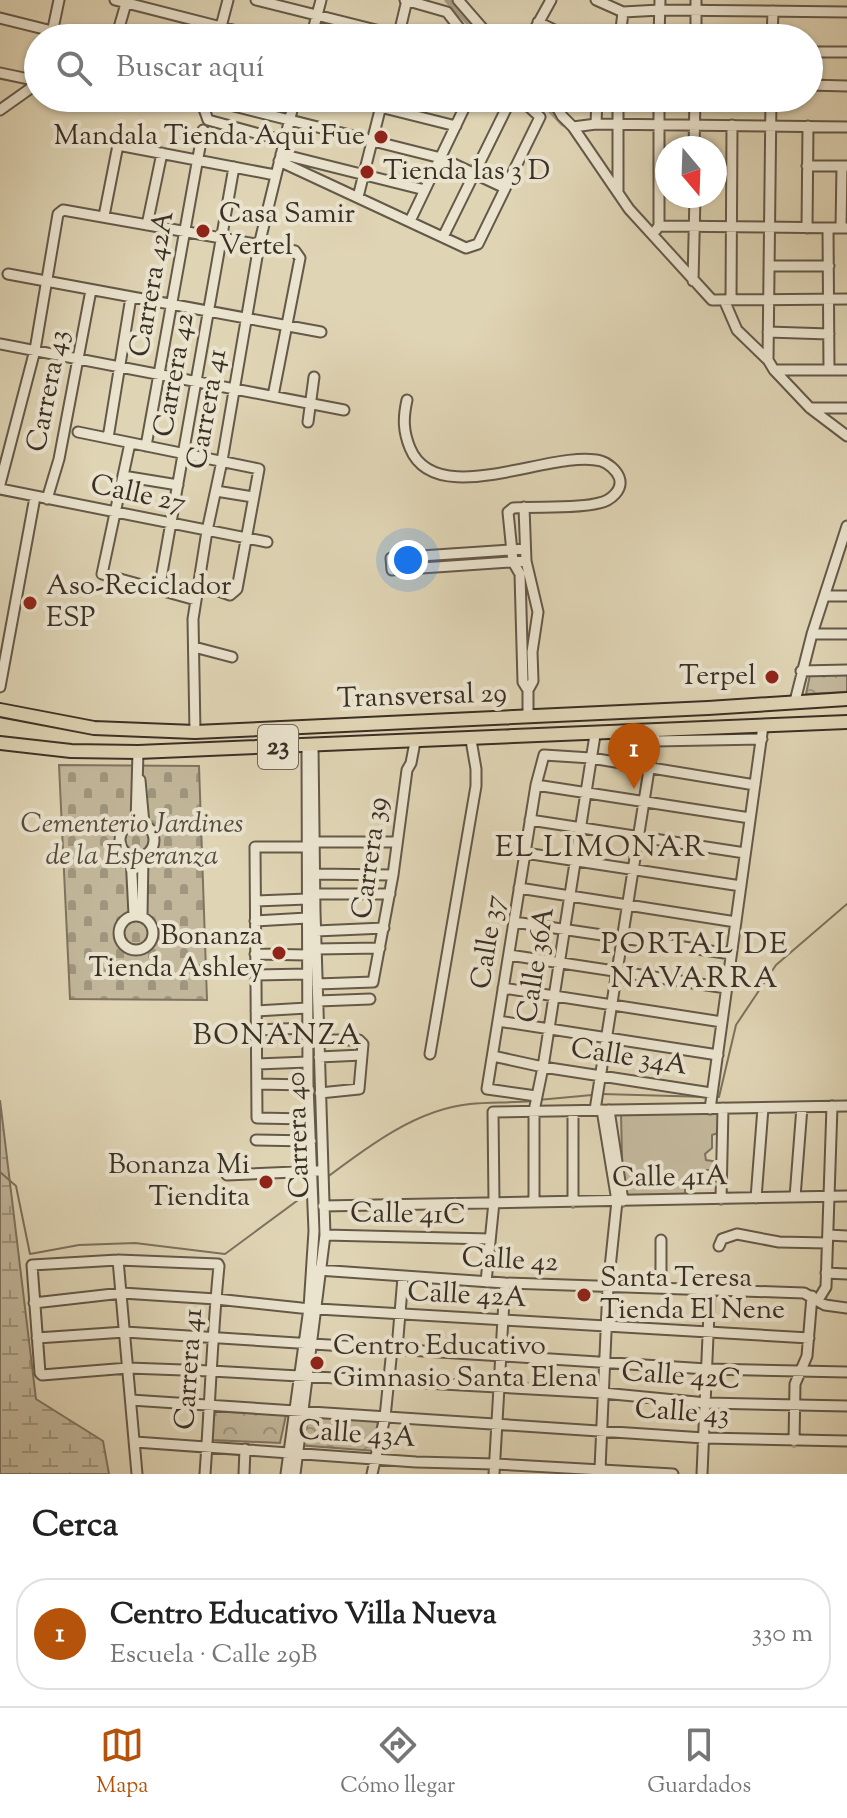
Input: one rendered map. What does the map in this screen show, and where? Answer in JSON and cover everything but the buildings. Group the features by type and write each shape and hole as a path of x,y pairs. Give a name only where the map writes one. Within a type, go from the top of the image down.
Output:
{"highway":[{"name":"Transversal 29","path":"0,710 94,728 195,732 847,699"},
{"name":"Transversal 29","path":"0,743 138,759 310,746 762,732 847,722"}],"street":[{"path":"54,24 59,0"},
{"path":"115,0 194,24"},
{"path":"222,24 228,0"},
{"path":"256,0 352,24"},
{"path":"315,24 321,0"},
{"path":"404,24 407,0 447,12 456,24"},
{"path":"458,0 479,24"},
{"path":"542,24 538,22 551,0"},
{"path":"596,0 623,12 660,5 731,5 773,11 847,12"},
{"path":"120,24 126,1"},
{"path":"773,11 773,24"},
{"path":"622,24 623,12"},
{"path":"0,18 24,26"},
{"path":"823,52 847,52"},
{"path":"0,73 24,79"},
{"path":"823,85 847,86"},
{"path":"0,110 24,92"},
{"path":"205,112 208,120 285,141"},
{"path":"258,112 441,158 505,188"},
{"name":"Carrera 41","path":"195,732 193,619 259,245 292,112"},
{"path":"358,197 380,112"},
{"path":"411,112 456,126"},
{"path":"410,221 462,112"},
{"path":"443,237 503,112"},
{"path":"280,158 466,248 478,244 540,117 535,112"},
{"path":"560,112 652,235 712,300 847,299"},
{"path":"596,112 596,124"},
{"path":"618,112 618,191"},
{"path":"652,235 659,226 659,112"},
{"path":"694,112 694,136"},
{"path":"768,360 771,112"},
{"path":"573,127 596,124 847,127"},
{"path":"732,125 733,227 728,300 737,330 810,408 847,436"},
{"path":"807,228 808,126"},
{"name":"Carrera 42A","path":"146,446 203,130"},
{"path":"104,216 118,145 275,175"},
{"path":"147,225 162,153"},
{"path":"280,158 425,190"},
{"path":"659,226 844,228 844,166 807,166"},
{"name":"Carrera 42","path":"159,590 234,167"},
{"path":"693,281 695,208"},
{"path":"0,486 35,350 49,282 58,214 68,209 295,251 300,258 273,396"},
{"path":"828,228 829,370"},
{"path":"770,266 829,266"},
{"path":"8,274 321,332"},
{"name":"Carrera 43","path":"47,499 59,459 91,290"},
{"path":"108,438 131,297"},
{"path":"768,332 829,334"},
{"path":"0,344 344,410"},
{"path":"774,370 847,370"},
{"path":"308,422 314,377"},
{"path":"407,400 403,430 414,457 433,472 453,477 494,474 588,460 610,465 619,477 620,485 615,495 600,503 513,508 508,512 513,562 520,574 523,682 528,690"},
{"path":"810,408 847,408"},
{"path":"78,432 259,469 237,589 230,595 199,584"},
{"path":"130,443 101,571 104,576 196,600"},
{"path":"123,476 178,485"},
{"name":"Calle 27","path":"0,486 35,497 267,542"},
{"path":"216,491 253,497"},
{"path":"0,687 35,497"},
{"path":"524,507 526,561 538,612 532,652 533,681 528,690 528,717"},
{"path":"795,701 812,634 825,596 842,562 847,526"},
{"path":"525,549 391,558 392,570 526,561"},
{"path":"453,554 454,566"},
{"path":"825,596 847,596"},
{"path":"812,634 847,634"},
{"path":"194,647 232,657"},
{"path":"801,671 847,670"},
{"path":"710,1109 762,732"},
{"name":"Calle 36A","path":"534,1202 535,1103 595,735"},
{"path":"600,1469 608,1287 620,1201 602,1110 599,1076 655,736"},
{"path":"430,1054 476,786 471,740"},
{"name":"Carrera 39","path":"317,984 373,982 390,894 407,770 415,742"},
{"name":"Carrera 40","path":"295,1474 294,1452 303,1376 317,1270 325,1235 309,1119 307,974 316,931 310,895 310,746"},
{"name":"Calle 37","path":"535,1103 487,1089 530,820 544,755 591,758"},
{"path":"591,758 755,785"},
{"path":"138,759 140,824"},
{"path":"536,785 750,818"},
{"path":"530,820 745,853"},
{"path":"140,824 151,829 155,841 153,849 143,857 131,856 122,848 120,840 125,828 140,824"},
{"path":"309,1119 257,1118 255,847 397,842"},
{"name":"Carrera 40","path":"311,844 314,874 307,918 317,984 320,1093 317,1270"},
{"path":"525,853 741,886"},
{"path":"131,856 138,916 143,857"},
{"path":"132,874 143,874"},
{"path":"314,874 393,875"},
{"path":"519,888 736,922"},
{"path":"256,901 310,895 390,894"},
{"path":"255,921 307,918"},
{"path":"514,922 731,954"},
{"path":"316,931 384,928"},
{"path":"255,954 380,948"},
{"path":"509,955 726,988"},
{"path":"256,975 307,974"},
{"path":"503,988 722,1022"},
{"path":"318,1001 370,999"},
{"path":"256,1011 307,1008"},
{"path":"498,1021 718,1055"},
{"path":"256,1030 308,1028"},
{"path":"319,1040 359,1040 363,1044 359,1089 320,1093"},
{"path":"319,1057 362,1055"},
{"name":"Calle 34A","path":"493,1056 543,1067 711,1093"},
{"path":"257,1064 308,1062"},
{"path":"257,1084 308,1085"},
{"path":"486,1282 494,1202 493,1112 535,1103 573,1111 847,1106"},
{"path":"794,1441 795,1384 807,1356 815,1298 826,1287 832,1106"},
{"path":"795,1197 802,1107"},
{"path":"721,1199 723,1108"},
{"path":"756,1198 763,1108"},
{"path":"573,1111 573,1202"},
{"path":"256,1140 311,1141"},
{"path":"227,1175 317,1171"},
{"name":"Calle 41A","path":"323,1206 847,1196"},
{"path":"719,1246 722,1239 737,1234 779,1242 847,1236"},
{"name":"Calle 41C","path":"325,1235 490,1239"},
{"path":"661,1240 661,1287"},
{"path":"137,1474 135,1442 128,1368 125,1332 122,1293 118,1260 32,1265 37,1338 125,1332 707,1369 847,1372"},
{"name":"Carrera 41","path":"118,1260 216,1263 219,1266 205,1474"},
{"name":"Calle 42","path":"317,1270 505,1283 804,1293 834,1307 847,1308"},
{"path":"826,1273 847,1274"},
{"path":"372,1474 385,1417 403,1277"},
{"path":"495,1469 505,1283"},
{"path":"702,1474 710,1290"},
{"name":"Calle 42A","path":"34,1303 122,1293 400,1314 809,1338"},
{"name":"Calle 42C","path":"37,1338 42,1375 128,1368 211,1371 603,1393 706,1403 847,1406"},
{"name":"Calle 43","path":"131,1400 704,1438 847,1441"},
{"name":"Calle 43A","path":"135,1442 450,1463 495,1469 600,1469 673,1474"},
{"path":"244,1474 245,1449"},
{"name":"Carrera 40","path":"286,1474 294,1452"},
{"path":"415,1474 416,1462"},
{"path":"450,1463 450,1474"}],"green space":[{"path":"810,675 847,675 847,692 806,694"},
{"name":"Cementerio Jardines de la Esperanza","path":"59,765 199,766 207,1000 70,999"},
{"path":"0,1100 36,1399 103,1441 109,1474 0,1474"},
{"path":"718,1112 718,1133 712,1135 712,1148 705,1154 706,1160 713,1161 712,1170 701,1170 700,1175 685,1178 685,1199 623,1200 621,1114"},
{"path":"209,1411 286,1415 280,1443 211,1440"},
{"path":"302,1417 378,1420 375,1451 297,1445"}],"waterway":[{"path":"448,0 471,24"},
{"path":"553,112 563,123"},
{"path":"714,1097 719,1097 736,1025 776,965 847,904"},
{"path":"602,1094 708,1097"},
{"path":"538,1100 592,1095"},
{"path":"326,1178 376,1142 431,1113 470,1104 532,1101"},
{"path":"0,1172 16,1186 30,1254 79,1245 135,1243 225,1254 309,1192"}],"place":[{"name":"Mandala Tienda Aqui Fue","path":"381,137"},
{"name":"Tienda las 3 D","path":"367,172"},
{"name":"Casa Samir Vertel","path":"203,231"},
{"name":"Aso-Reciclador ESP","path":"30,603"},
{"name":"Terpel","path":"772,677"},
{"name":"Centro Educativo Villa Nueva","path":"634,789"},
{"name":"Bonanza Tienda Ashley","path":"279,953"},
{"name":"Bonanza Mi Tiendita","path":"266,1182"},
{"name":"Santa Teresa Tienda El Nene","path":"584,1295"},
{"name":"Centro Educativo Gimnasio Santa Elena","path":"317,1363"}],"district":[{"name":"EL LIMONAR","path":"601,848"},
{"name":"PORTAL DE NAVARRA","path":"695,962"},
{"name":"BONANZA","path":"278,1036"}]}
